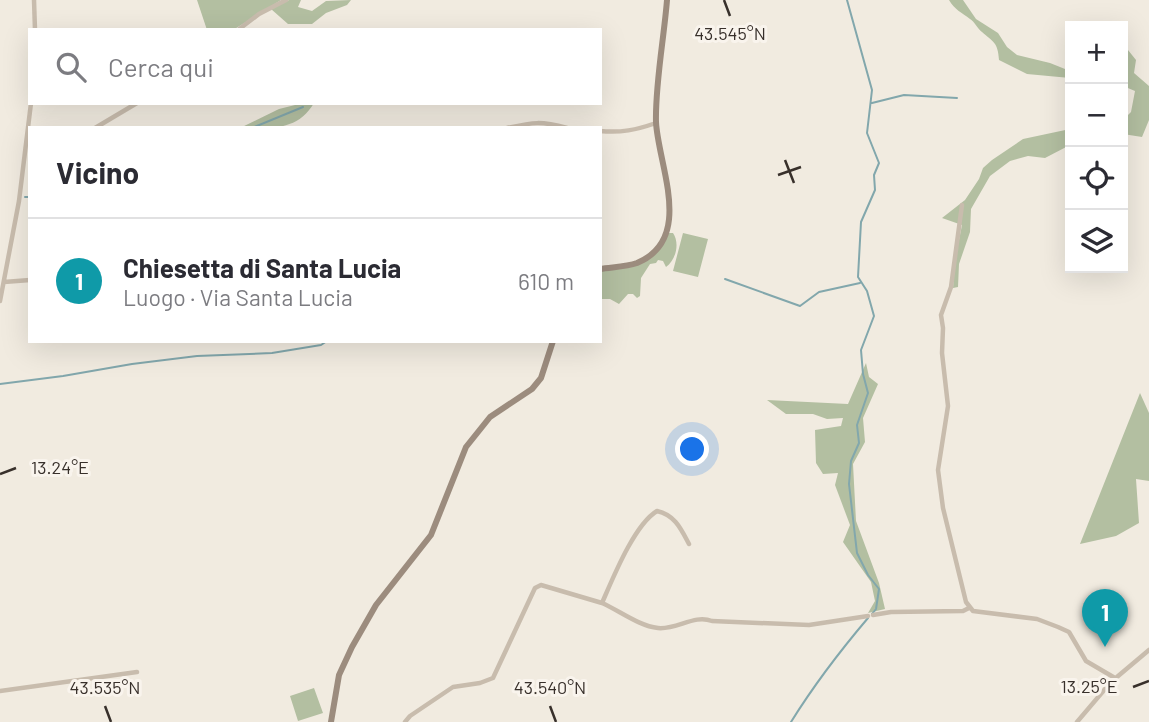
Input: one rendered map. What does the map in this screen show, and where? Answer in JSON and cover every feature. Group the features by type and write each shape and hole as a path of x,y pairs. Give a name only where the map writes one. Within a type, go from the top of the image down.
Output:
{"main road":[{"path":"602,269 640,261 657,248 666,236 669,188 656,123 667,0"},
{"path":"331,722 339,675 352,647 376,606 431,535 466,447 490,417 532,388 541,378 552,343"}],"street":[{"path":"34,0 35,28"},
{"path":"241,28 259,14 286,0"},
{"path":"30,126 31,105"},
{"path":"98,126 134,105"},
{"path":"519,126 542,122 562,126"},
{"path":"602,131 634,131 656,123"},
{"path":"0,301 27,165"},
{"path":"962,205 951,287 941,315 948,406 938,470 943,508 969,608 973,611 1037,619 1058,626 1069,632 1086,661 1115,678"},
{"path":"4,282 28,279"},
{"path":"602,603 624,555 650,515 657,511 667,513 677,522 689,544"},
{"path":"405,722 453,687 493,678 535,588 541,585 602,603 658,628 705,618 712,621 809,625 891,612 963,611 969,608"},
{"path":"1077,722 1115,678 1149,650"},
{"path":"0,691 137,673"}],"green space":[{"path":"197,0 281,0 236,28 206,28"},
{"path":"289,0 301,0 298,7 312,11 326,1 351,0 347,5 326,13 312,24 288,24 271,9"},
{"path":"949,0 963,0 976,19 998,33 1007,47 1017,55 1065,69 1065,78 1027,74 999,60 994,43 972,20 956,9"},
{"path":"1128,50 1136,60 1134,73 1149,86 1149,120 1142,137 1128,135 1128,115 1135,91 1128,88"},
{"path":"312,105 291,124 244,126 279,109"},
{"path":"1065,130 1065,148 1045,158 1028,156 1010,161 990,176 971,209 970,232 959,264 958,287 953,288 962,225 942,218 965,200 983,168 1023,139"},
{"path":"669,233 673,233 676,242 674,256 666,267 663,261 658,260 650,264 641,278 640,296 637,298 628,294 619,304 610,299 602,299 602,271 640,262 662,243"},
{"path":"683,233 708,239 698,277 673,271"},
{"path":"866,363 869,377 878,384 863,418 865,442 853,464 856,521 879,583 885,609 868,613 875,601 871,582 843,542 850,525 835,485 838,473 823,474 816,463 815,430 841,426 843,418 827,419 813,414 786,414 767,400 848,404"},
{"path":"1140,393 1149,413 1149,481 1136,479 1139,523 1116,536 1080,544"},
{"path":"314,688 323,713 298,721 290,696"}],"waterway":[{"path":"847,0 872,90 867,133 879,163 874,175 875,190 861,222 858,277 867,291 874,316 861,350 868,393 857,425 859,443 851,461 849,484 857,553 879,589 876,609 872,614"},
{"path":"872,103 904,95 957,98"},
{"path":"257,126 303,107"},
{"path":"725,279 800,306 819,292 860,283"},
{"path":"0,384 197,356 272,353 324,343"},
{"path":"791,722 828,668 868,618"}],"place":[{"name":"Chiesetta di Santa Lucia","path":"1105,647"}]}
